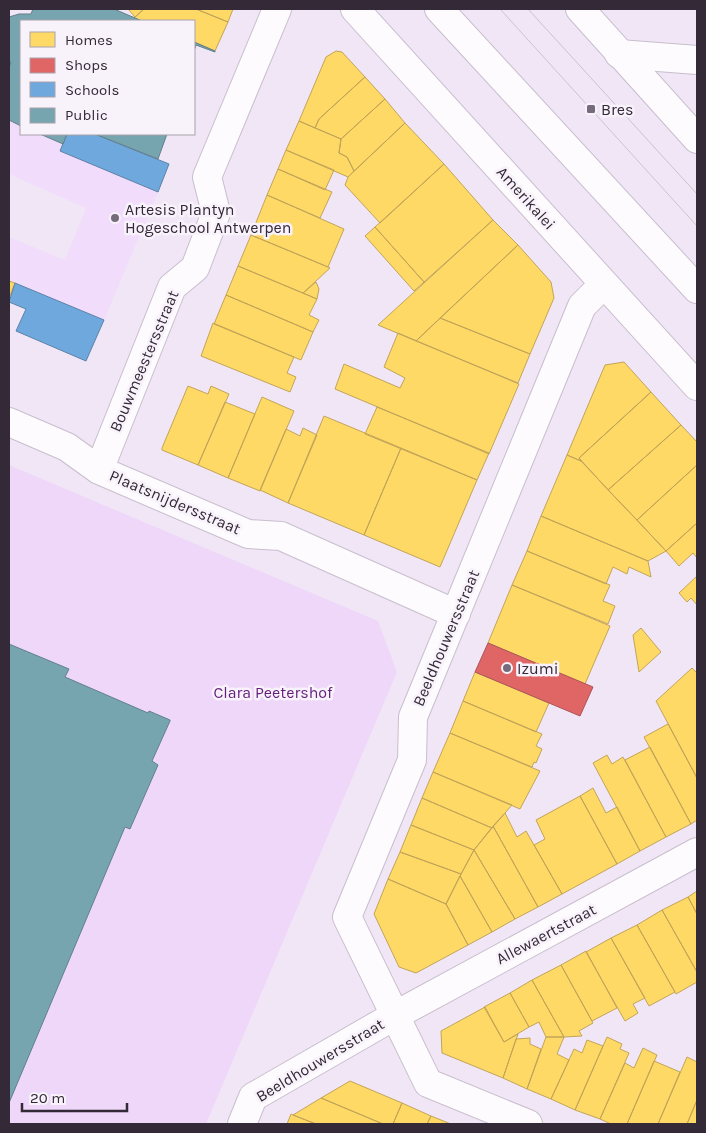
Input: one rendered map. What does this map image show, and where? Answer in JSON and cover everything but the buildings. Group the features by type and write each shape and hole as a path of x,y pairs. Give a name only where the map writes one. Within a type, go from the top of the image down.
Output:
{"street":[{"name":"Bouwmeestersstraat","path":"99,470 172,287 195,268 216,213 207,176 277,9"},
{"name":"Amerikalei","path":"355,9 697,386"},
{"path":"438,9 697,289"},
{"path":"580,9 697,139"},
{"path":"619,54 697,60"},
{"name":"Beeldhouwersstraat","path":"242,1124 253,1097 394,1016 347,917 412,760 413,717 582,306 604,284"},
{"name":"Plaatsnijdersstraat","path":"9,422 66,448 99,470 248,534 281,536 456,614"},
{"name":"Allewaertstraat","path":"394,1016 697,852"},
{"path":"394,1016 428,1083 528,1124"}],"shaded area":[{"name":"Artesis Plantyn Hogeschool Antwerpen","path":"9,120 20,126 20,135 42,135 63,144 61,151 158,192 104,320 9,281 9,237 65,260 86,208 9,174"}],"green space":[{"name":"Clara Peetershof","path":"9,465 378,621 397,672 206,1124 9,1124 9,1103 125,827 130,829 158,765 152,761 170,722 169,719 149,711 148,713 65,677 69,669 9,644"}],"tram line":[{"path":"500,9 697,226"},
{"path":"528,9 697,194"}],"place":[{"name":"Bres","path":"591,109"},
{"name":"Artesis Plantyn Hogeschool Antwerpen","path":"115,218"},
{"name":"Izumi","path":"507,668"}]}
